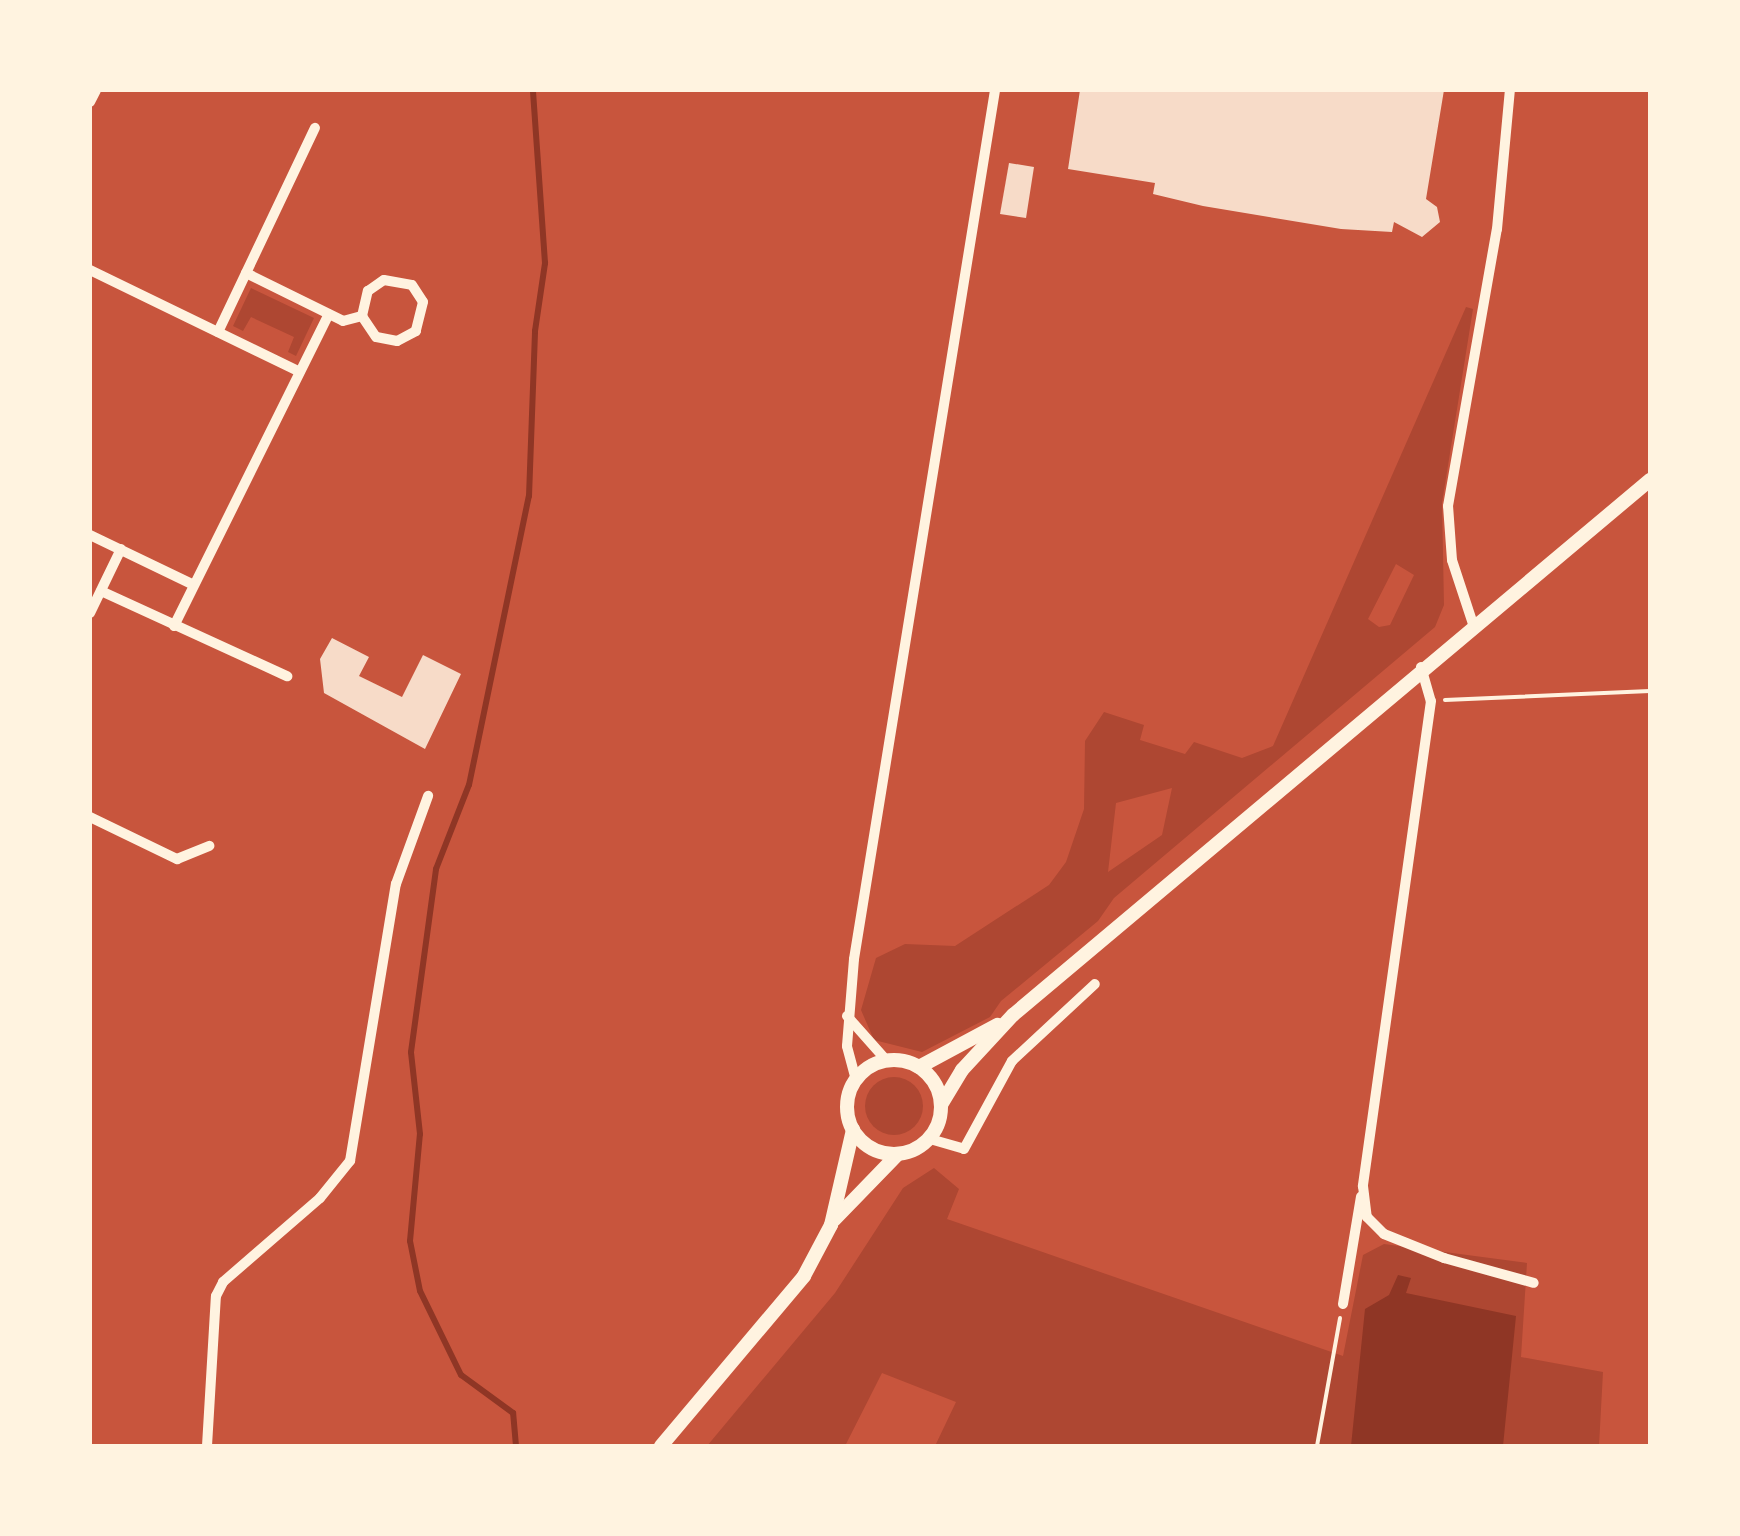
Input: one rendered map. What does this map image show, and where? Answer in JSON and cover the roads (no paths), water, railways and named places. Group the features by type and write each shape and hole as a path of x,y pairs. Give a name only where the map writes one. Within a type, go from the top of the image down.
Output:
{"main road":[{"path":"661,1446 782,1307 831,1225 897,1154 930,1139 941,1105 962,1070 1013,1016 1421,667 1650,480"},
{"path":"831,1225 853,1130 847,1105 856,1080 887,1061 919,1067 1013,1016"},
{"path":"919,1067 941,1105"},
{"path":"853,1130 871,1149 897,1154"}],"street":[{"path":"90,102 96,90"},
{"path":"856,1080 846,1016 995,90"},
{"path":"1473,624 1452,560 1448,506 1497,228 1510,90"},
{"path":"218,332 315,128"},
{"path":"90,270 300,372"},
{"path":"246,273 343,320 362,316"},
{"path":"384,280 404,280 423,302 416,332 397,342 376,337 362,316 368,290 384,280"},
{"path":"174,626 329,314"},
{"path":"90,534 194,585"},
{"path":"90,613 120,550"},
{"path":"101,591 287,676"},
{"path":"1343,1304 1430,701 1421,667"},
{"path":"207,1446 216,1296 223,1282 320,1198 350,1161 396,884 428,796"},
{"path":"90,817 177,859 210,846"},
{"path":"930,1139 964,1149 1012,1061 1095,984"},
{"path":"846,1016 887,1061"},
{"path":"1363,1186 1367,1217 1384,1234 1534,1283"}],"waterway":[{"path":"516,1446 513,1413 461,1375 420,1291 410,1241 420,1134 411,1052 436,869 469,785 529,496 535,331 545,263 533,90"}]}
